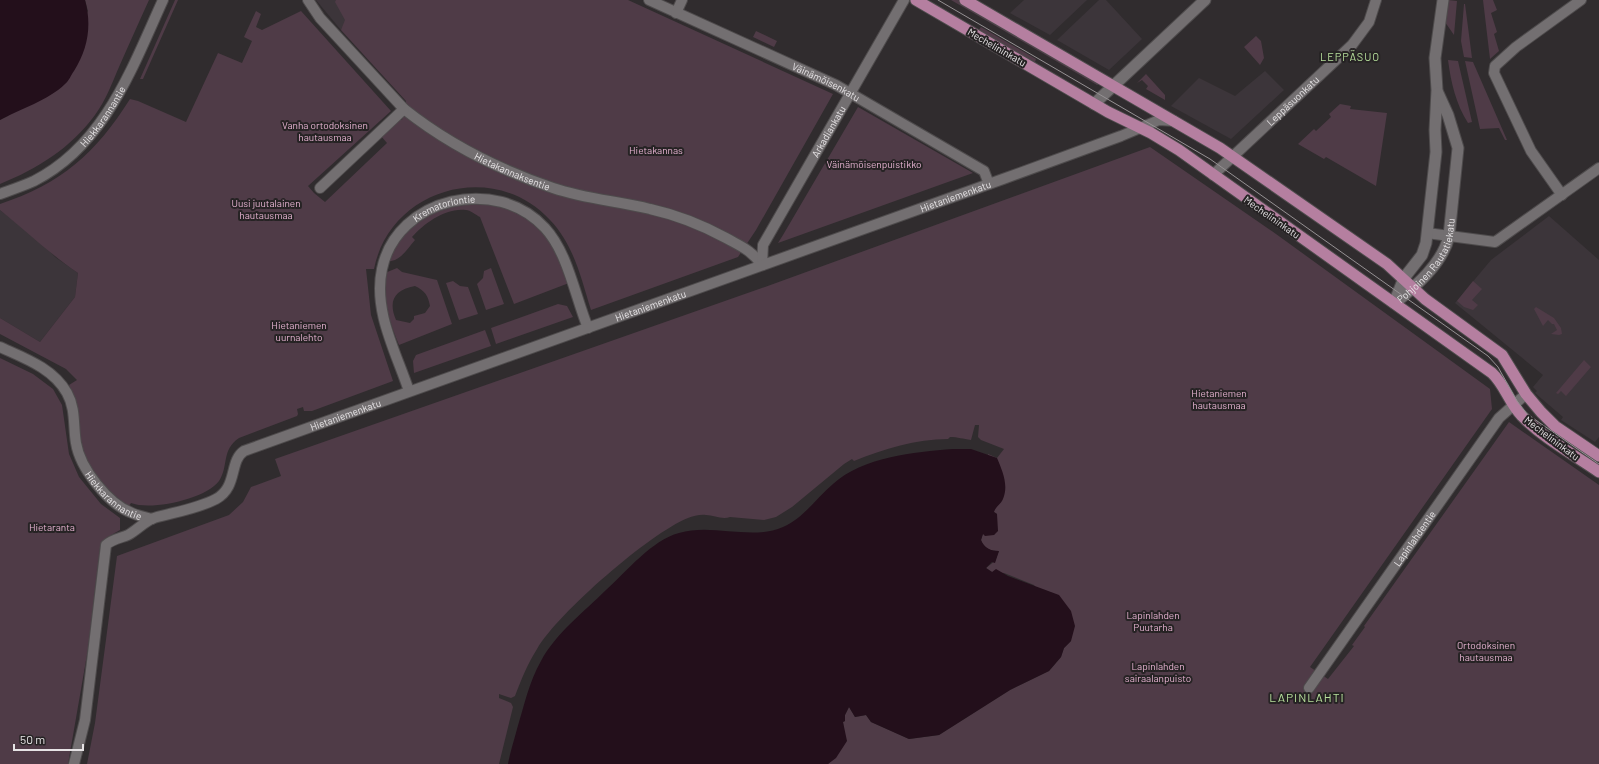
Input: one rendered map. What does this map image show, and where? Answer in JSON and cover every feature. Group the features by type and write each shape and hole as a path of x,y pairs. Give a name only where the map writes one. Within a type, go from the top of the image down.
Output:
{"main road":[{"name":"Mechelininkatu","path":"916,0 1094,104 1164,140 1492,373 1499,380 1512,404 1536,429 1599,472"},
{"name":"Mechelininkatu","path":"965,0 1233,156 1404,278 1425,299 1502,355 1526,394 1555,426 1599,456"},
{"path":"1094,104 1205,0"},
{"name":"Pohjoinen Rautatiekatu","path":"1394,303 1404,278 1422,255 1428,233 1436,152 1435,130 1437,90 1435,58 1443,0"},
{"name":"Pohjoinen Rautatiekatu","path":"1394,303 1414,288 1444,249 1449,236 1458,148 1448,115 1437,90"}],"street":[{"name":"Hiekkarannantie","path":"0,194 34,180 55,168 82,146 100,124 126,82 162,0"},
{"name":"Hietakannaksentie","path":"308,0 320,18 404,109 438,134 490,162 552,188 581,196 650,208 679,217 718,234 753,253 762,265"},
{"name":"Väinämöisenkatu","path":"649,0 851,93 984,171 989,184"},
{"path":"676,13 682,0"},
{"name":"Arkadiankatu","path":"762,265 763,245 904,0"},
{"name":"Leppäsuonkatu","path":"1213,175 1352,45 1369,22 1376,0"},
{"path":"1561,196 1531,151 1494,73 1495,66 1508,56 1516,46 1581,0"},
{"path":"320,188 404,109"},
{"name":"Hietaniemenkatu","path":"152,519 187,510 217,499 226,492 231,483 239,456 244,450 989,184 1121,136 1138,127 1159,120 1174,121"},
{"path":"1428,233 1490,243 1499,240 1599,168"},
{"name":"Krematoriontie","path":"409,391 383,317 380,289 382,270 385,257 401,232 416,217 435,205 455,200 476,198 515,206 531,215 545,228 557,243 588,328"},
{"name":"Hiekkarannantie","path":"0,347 36,363 62,386 74,412 76,445 91,476 108,497 128,512 152,519"},
{"name":"Lapinlahdentie","path":"1309,688 1499,418 1512,404 1526,394"},
{"name":"Hiekkarannantie","path":"74,764 84,720 106,545 109,542 130,534 152,519"}],"shaded area":[{"path":"0,0 85,0 88,28 83,54 69,80 58,90 43,100 0,120"},
{"path":"316,0 384,0 345,25 341,30"},
{"path":"1024,0 1087,0 1050,35 1010,13"},
{"path":"1099,0 1106,0 1142,39 1109,70 1057,40"},
{"path":"1265,71 1284,90 1231,139 1171,106 1199,78 1235,96"},
{"path":"0,210 44,245 55,257 78,273 75,297 40,342 0,318"},
{"path":"1549,216 1599,260 1599,437 1595,442 1561,420 1563,417 1535,393 1537,391 1533,387 1543,375 1455,303 1491,260"},
{"path":"953,449 971,449 997,458 1004,478 1005,494 994,512 997,514 998,531 994,535 985,536 983,534 981,540 988,548 999,551 995,563 992,562 986,568 992,572 996,569 1008,576 1059,595 1071,611 1075,626 1071,641 1064,648 1061,657 1049,671 1010,690 939,735 909,739 871,722 866,715 855,717 849,707 845,715 845,721 843,722 847,741 836,758 828,764 508,764 530,686 547,651 571,623 649,549 669,537 692,530 745,532 771,531 783,527 804,513 833,484 845,475 859,468 874,462 906,454"}],"green space":[{"path":"85,0 149,0 106,97 86,127 64,147 40,164 27,172 0,184 0,120 8,116 88,11"},
{"path":"175,0 178,0 143,79 140,79"},
{"path":"336,0 628,0 833,94 756,230 738,257 591,310 576,262 565,240 550,220 527,201 501,191 474,187 447,191 422,202 400,219 384,241 374,269 366,269 371,315 393,381 312,411 304,411 303,407 297,409 297,416 239,438 233,443 227,453 224,470 219,481 203,493 178,502 151,505 131,503 129,506 113,494 91,470 82,452 77,406 73,392 69,385 77,380 66,369 0,334 0,318 40,342 75,297 78,273 0,210 0,204 41,187 75,164 90,151 104,135 130,99 186,122 218,53 242,63 252,41 244,37 256,11 261,14 256,27 262,30 301,11 391,111 308,186 325,202 387,143 380,135 398,117 402,120 406,101 341,30 345,20 335,2"},
{"path":"951,0 958,0 1099,84 1097,85"},
{"path":"1448,0 1457,1 1454,35 1445,22"},
{"path":"1483,0 1493,0 1497,10 1491,13 1497,32 1494,34 1499,51 1490,59"},
{"path":"1464,4 1472,58 1464,57 1461,41"},
{"path":"981,27 1036,59 1035,62 978,31"},
{"path":"756,31 777,41 774,47 753,37"},
{"path":"1256,36 1261,41 1264,58 1260,65 1244,47"},
{"path":"1448,60 1458,61 1472,122 1468,123 1457,101 1452,85"},
{"path":"1465,61 1473,62 1507,140 1505,140 1499,128 1480,129"},
{"path":"1146,74 1165,95 1165,100 1146,89 1148,86 1142,80 1137,83"},
{"path":"1340,104 1351,106 1350,109 1387,113 1376,186 1326,157 1324,159 1298,144 1314,129 1316,131 1331,117 1329,114"},
{"name":"Väinämöisenpuistikko","path":"858,107 973,173 778,243 783,235"},
{"name":"Hietaniemen hautausmaa","path":"1150,147 1276,234 1490,389 1492,409 1310,667 1328,679 1354,646 1352,645 1365,627 1364,626 1509,422 1599,485 1599,764 828,764 845,743 843,722 845,721 845,715 849,707 855,717 866,715 871,722 909,739 939,735 1010,690 1049,671 1061,657 1064,648 1071,641 1034,585 1004,573 992,572 986,568 995,561 999,551 988,549 984,546 981,540 983,533 994,535 997,529 997,514 994,512 988,454 997,458 1004,449 981,440 978,437 979,425 975,425 971,440 950,437 948,439 936,439 888,449 854,461 852,459 792,507 776,517 764,520 697,515 671,526 651,540 606,576 564,615 537,649 522,678 515,696 511,698 499,694 499,698 511,703 513,707 499,764 87,764 95,723 117,556 229,515 243,502 251,487 281,476 275,459 765,287"},
{"path":"476,201 514,210 536,224 554,245 569,283 514,304 480,217 466,210 451,211 436,217 423,226 412,237 415,240 400,257 392,261 388,261 403,234 437,209"},
{"path":"397,268 402,272 437,280 452,324 399,345 392,327 385,300 385,273","holes":["415,286 426,294 430,306 425,313 414,316 414,319 410,323 396,320 393,307 395,297 402,290"]},
{"path":"491,268 504,304 486,310 477,284 483,278 484,271"},
{"path":"453,281 460,286 468,287 478,314 459,320 446,283"},
{"path":"1473,281 1482,289 1472,300 1478,305 1473,310 1464,307 1457,301"},
{"path":"558,304 567,306 573,317 496,344 491,328"},
{"path":"1536,307 1554,318 1561,328 1562,334 1551,334 1557,330 1554,324 1548,320 1543,326 1534,309"},
{"path":"485,330 491,346 414,373 413,361 416,355"},
{"name":"Hietaranta","path":"0,358 33,374 53,389 62,405 69,454 79,477 101,504 120,518 120,530 106,538 100,548 88,649 68,764 0,764"},
{"path":"1584,360 1591,367 1566,396 1561,391 1558,394 1556,393"}],"tram line":[{"path":"938,0 1210,159 1488,356 1498,367 1517,401 1527,414 1599,464"}],"district":[{"name":"LEPPÄSUO","path":"1350,57"},
{"name":"LAPINLAHTI","path":"1307,698"}],"park label":[{"name":"Vanha ortodoksinen hautausmaa","path":"325,130"},
{"name":"Hietakannas","path":"656,150"},
{"name":"Uusi juutalainen hautausmaa","path":"266,208"},
{"name":"Hietaniemen uurnalehto","path":"299,330"},
{"name":"Lapinlahden Puutarha","path":"1153,620"},
{"name":"Ortodoksinen hautausmaa","path":"1486,650"},
{"name":"Lapinlahden sairaalanpuisto","path":"1158,672"}]}
